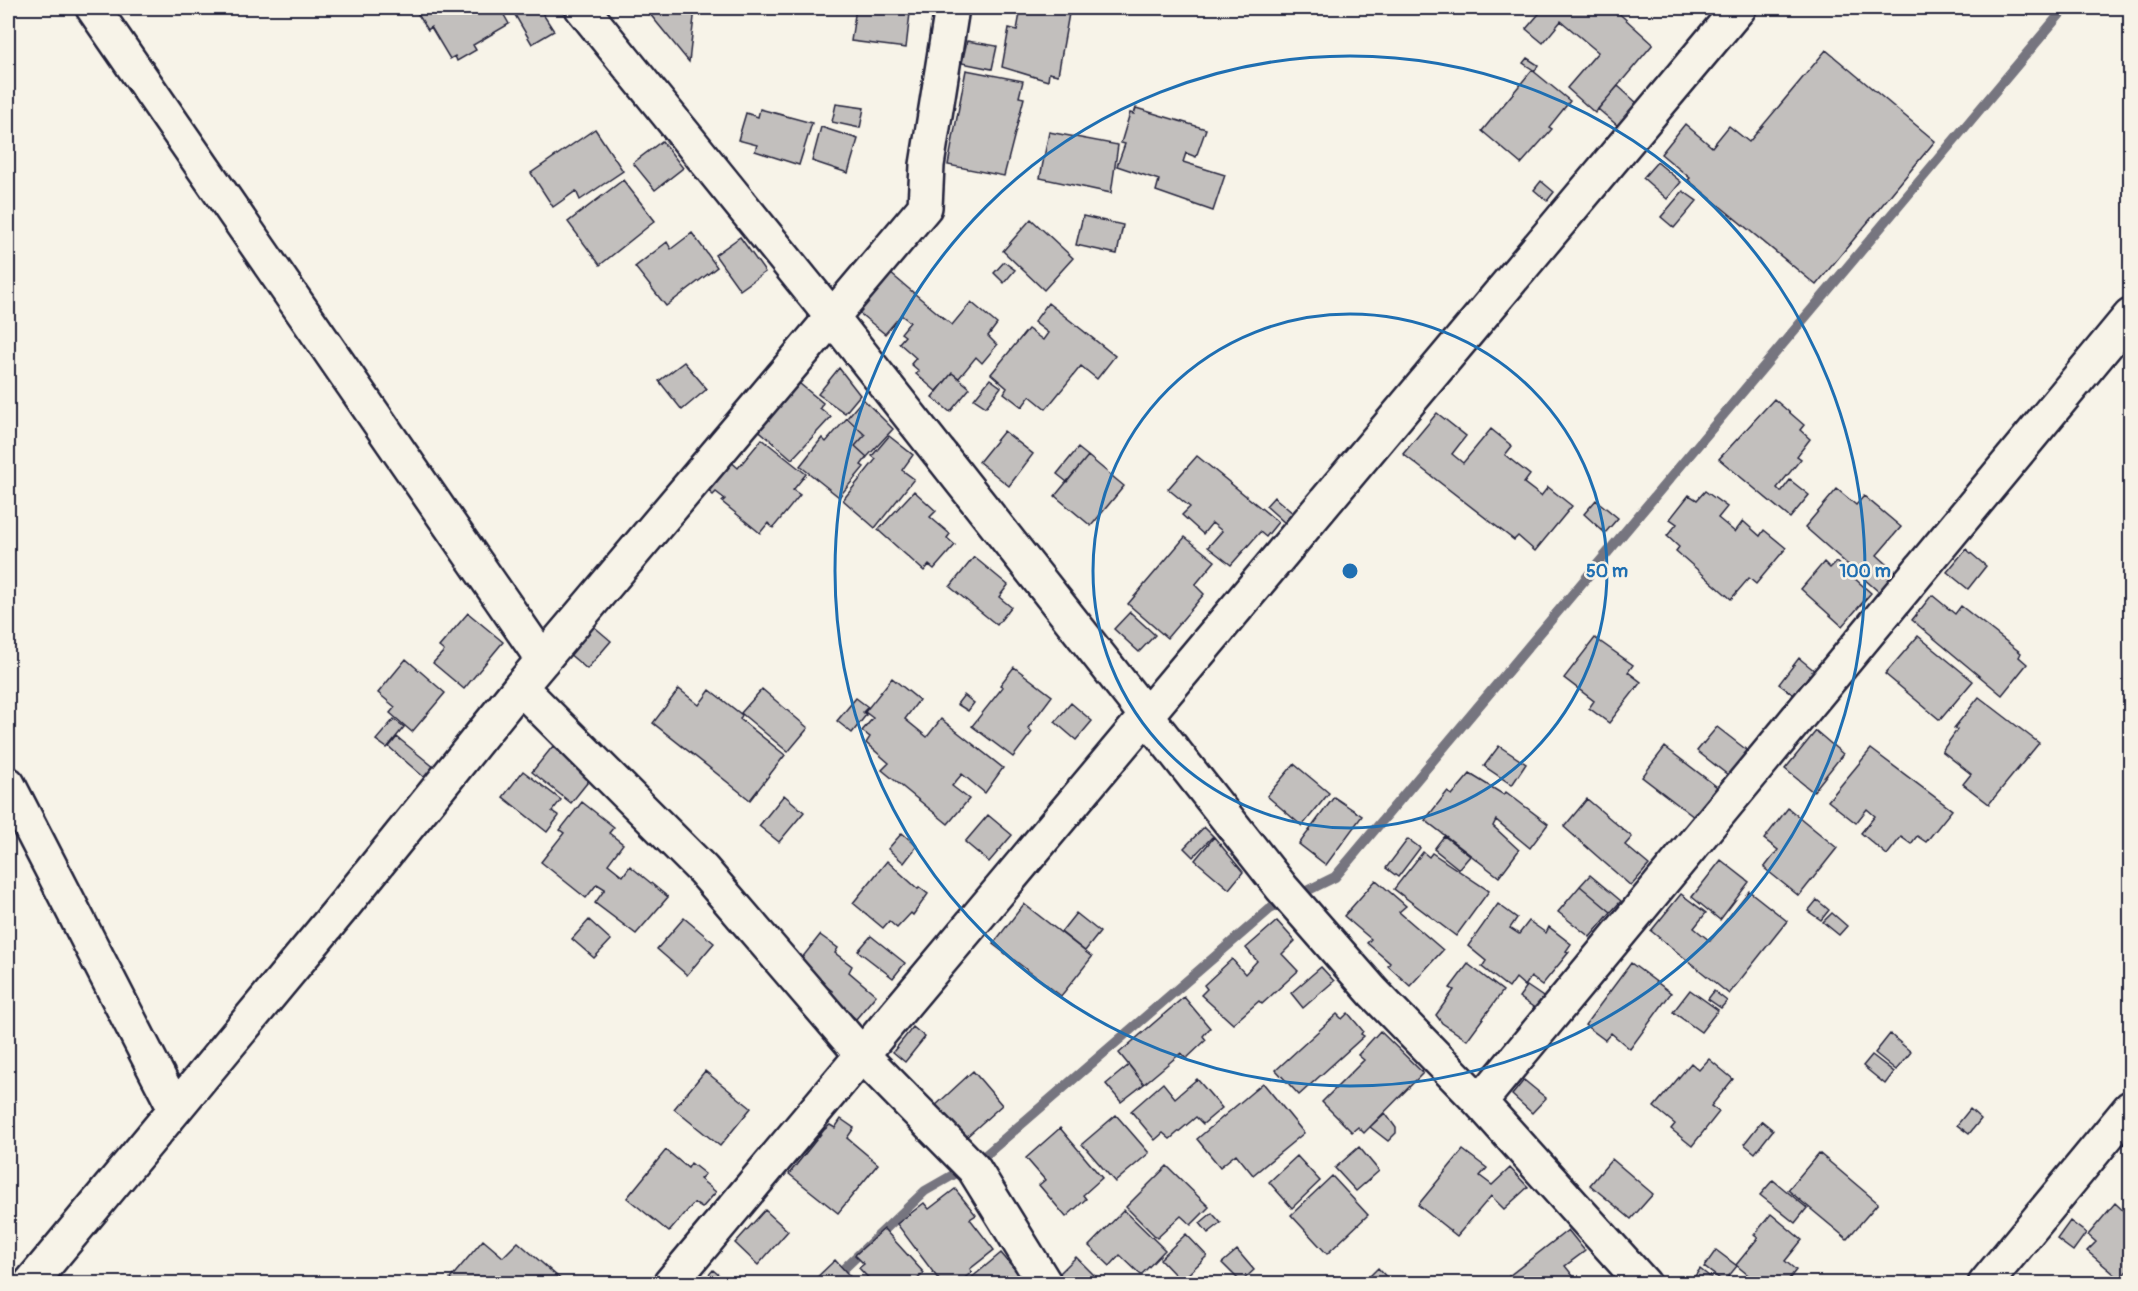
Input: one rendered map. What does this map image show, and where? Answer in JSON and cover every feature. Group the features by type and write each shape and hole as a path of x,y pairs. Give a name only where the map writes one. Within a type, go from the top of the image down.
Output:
{"street":[{"path":"93,8 543,660"},
{"path":"582,8 832,317 1146,718 1292,900 1373,992 1480,1102 1644,1284"},
{"path":"30,1284 174,1107 346,903 520,687 925,207 927,165 952,8"},
{"path":"670,1284 1739,8"},
{"path":"1480,1102 2130,316"},
{"path":"520,687 703,870 861,1054 970,1165 1045,1284"},
{"path":"8,784 174,1107"},
{"path":"1985,1284 2130,1108"}],"building":[{"path":"414,8 500,8 509,24 473,45 476,50 457,61 455,56 450,59 431,27 428,30"},
{"path":"527,8 539,8 554,31 532,44 515,15"},
{"path":"650,8 695,8 689,62 649,13"},
{"path":"856,8 883,8 910,13 906,48 851,41"},
{"path":"1021,8 1070,8 1058,75 1049,73 1048,81 1002,67 1009,28 1017,30"},
{"path":"1544,8 1613,8 1653,44 1595,113 1567,88 1598,52 1561,21 1543,43 1526,29"},
{"path":"967,41 997,46 992,69 962,63"},
{"path":"1826,50 1935,141 1816,285 1688,180 1690,178 1661,154 1685,124 1712,147 1729,126 1749,142"},
{"path":"1527,58 1538,65 1535,71 1523,63"},
{"path":"966,70 1023,81 1019,97 1024,98 1004,176 948,165"},
{"path":"1532,70 1570,101 1549,127 1552,129 1521,164 1482,131"},
{"path":"1618,86 1637,103 1618,126 1598,109"},
{"path":"836,104 864,108 860,128 832,122"},
{"path":"1136,108 1206,129 1196,157 1186,153 1183,162 1225,175 1213,211 1156,191 1159,180 1117,166 1125,144 1121,143 1130,113 1134,114"},
{"path":"760,109 812,123 799,165 755,151 757,145 738,140 746,113 758,117"},
{"path":"821,127 858,139 848,173 812,161"},
{"path":"595,129 623,171 580,200 576,191 553,207 531,173"},
{"path":"1049,132 1118,145 1111,193 1040,178"},
{"path":"662,141 683,168 655,190 633,163"},
{"path":"1657,162 1681,182 1667,199 1643,178"},
{"path":"623,180 655,221 600,265 568,222"},
{"path":"1541,181 1554,192 1547,201 1534,190"},
{"path":"1683,191 1697,201 1674,228 1661,217"},
{"path":"1083,216 1123,225 1117,254 1076,245"},
{"path":"1031,219 1073,258 1044,290 1003,251"},
{"path":"692,233 717,267 666,306 635,267 667,242 671,249"},
{"path":"740,237 765,272 740,290 715,255"},
{"path":"1004,262 1015,270 1004,283 994,273"},
{"path":"890,273 952,325 971,302 997,324 988,336 997,345 982,363 976,357 959,378 952,373 937,392 916,374 919,371 911,364 916,358 899,343 905,336 901,333 910,322 901,315 885,334 858,312"},
{"path":"1048,303 1115,356 1097,379 1081,366 1046,409 1030,396 1022,407 1004,393 1007,388 991,374 1028,329 1043,340 1048,333 1034,322"},
{"path":"684,362 707,389 682,410 659,381"},
{"path":"839,368 860,395 845,413 818,394"},
{"path":"952,373 970,388 950,412 932,397"},
{"path":"794,379 823,403 820,408 831,417 792,459 754,426"},
{"path":"990,379 1001,387 986,407 974,399"},
{"path":"863,399 893,429 867,457 855,446 865,435 847,418"},
{"path":"1774,399 1804,425 1800,430 1810,439 1797,456 1801,459 1777,488 1781,492 1790,480 1809,495 1790,518 1719,459"},
{"path":"1437,413 1466,436 1452,454 1463,463 1491,429 1512,446 1505,455 1530,475 1524,483 1541,496 1548,487 1572,506 1535,551 1518,536 1514,540 1403,454"},
{"path":"847,418 865,435 855,446 867,457 861,465 864,467 839,497 800,466 822,438 826,442"},
{"path":"1004,431 1033,454 1009,486 979,462"},
{"path":"889,436 913,455 902,470 914,479 875,528 843,500 876,459 872,456"},
{"path":"762,439 806,474 793,490 800,495 773,528 768,523 760,533 722,502 725,499 716,492 713,495 703,486 727,458 738,468"},
{"path":"1078,448 1088,456 1067,482 1057,474"},
{"path":"1088,456 1124,486 1091,526 1055,496"},
{"path":"1197,456 1278,522 1266,537 1260,532 1231,565 1208,547 1222,531 1212,523 1203,534 1182,515 1190,507 1168,489"},
{"path":"1197,456 1278,522 1266,537 1260,532 1231,565 1208,547 1222,531 1212,523 1203,534 1182,515 1190,507 1168,489"},
{"path":"1837,489 1856,505 1864,496 1901,527 1877,555 1896,572 1879,592 1805,527"},
{"path":"914,491 936,511 930,517 950,534 947,538 955,545 934,569 929,565 924,571 878,530"},
{"path":"1705,491 1727,507 1718,518 1735,532 1743,521 1760,536 1764,530 1786,548 1756,584 1749,578 1731,599 1676,551 1679,547 1667,536 1677,524 1670,519 1689,495 1697,500"},
{"path":"1274,497 1294,514 1285,523 1266,506"},
{"path":"1596,500 1618,518 1605,533 1584,514"},
{"path":"1185,537 1215,561 1195,585 1204,594 1167,638 1128,604"},
{"path":"1966,549 1986,566 1968,589 1947,572"},
{"path":"974,557 1008,585 999,597 1011,607 997,625 950,587"},
{"path":"1824,562 1830,568 1836,562 1871,593 1842,626 1801,589"},
{"path":"1932,595 1955,614 1961,606 2021,653 2019,657 2027,664 2002,695 1912,620"},
{"path":"1130,612 1155,635 1139,652 1114,629"},
{"path":"468,613 503,642 464,689 433,663 444,651 439,647"},
{"path":"591,624 611,641 587,669 568,653"},
{"path":"1918,636 1973,681 1940,720 1885,674"},
{"path":"1595,638 1633,665 1628,672 1641,682 1609,723 1589,708 1594,701 1564,678"},
{"path":"1799,658 1815,671 1795,696 1779,684"},
{"path":"406,659 445,693 412,732 390,713 395,707 378,693"},
{"path":"1014,667 1052,696 1028,728 1032,732 1013,757 972,726 1003,687 1000,685"},
{"path":"892,678 919,700 905,719 927,737 941,719 1003,768 985,793 962,774 952,786 969,799 948,824 882,770 889,763 866,743 870,737 862,731 873,718 865,712"},
{"path":"679,689 699,705 710,690 742,715 740,719 785,755 750,800 653,723"},
{"path":"762,689 808,728 788,752 741,713"},
{"path":"964,695 974,703 968,711 957,704"},
{"path":"1979,697 2039,743 1989,804 1963,784 1971,774 1942,751 1957,730 1954,728"},
{"path":"1979,697 2039,743 1989,804 1963,784 1971,774 1942,751 1957,730 1954,728"},
{"path":"856,698 868,707 863,712 866,715 852,733 837,721"},
{"path":"1071,703 1092,721 1076,740 1055,722"},
{"path":"394,719 404,727 387,748 376,740"},
{"path":"1717,727 1748,751 1728,775 1697,751"},
{"path":"1816,731 1843,754 1813,792 1785,769"},
{"path":"397,737 435,768 426,779 389,747"},
{"path":"553,746 591,778 571,803 532,772"},
{"path":"1499,746 1526,764 1512,785 1484,766"},
{"path":"1665,747 1717,787 1694,817 1642,777"},
{"path":"1871,749 1952,810 1926,842 1917,836 1911,844 1901,837 1887,855 1861,833 1875,816 1867,809 1856,823 1828,801"},
{"path":"1294,764 1329,793 1302,826 1267,796"},
{"path":"523,771 561,800 552,811 559,816 547,832 503,797"},
{"path":"1470,774 1504,795 1506,792 1548,824 1530,848 1496,820 1493,826 1519,850 1499,877 1425,820 1447,792 1452,795"},
{"path":"784,795 804,812 779,842 759,826"},
{"path":"1334,797 1362,816 1326,865 1299,844"},
{"path":"1587,799 1632,837 1625,845 1649,865 1631,886 1564,827"},
{"path":"582,802 614,827 609,833 623,844 608,864 623,876 630,866 668,897 636,934 595,903 605,889 597,884 586,898 541,862 564,833 560,830"},
{"path":"1788,808 1837,848 1799,896 1764,868 1778,850 1764,839"},
{"path":"988,815 1012,835 989,862 965,842"},
{"path":"1204,827 1213,836 1193,857 1184,848"},
{"path":"902,833 917,846 904,863 888,849"},
{"path":"1444,836 1470,856 1459,869 1434,849"},
{"path":"1214,837 1243,872 1229,889 1195,860"},
{"path":"1408,839 1420,848 1398,877 1386,868"},
{"path":"1423,852 1429,857 1432,853 1489,891 1456,936 1394,889"},
{"path":"1721,860 1749,882 1720,920 1692,897"},
{"path":"887,861 918,889 919,887 928,894 913,915 911,913 897,928 889,921 883,928 853,903"},
{"path":"1590,875 1621,901 1611,912 1580,886"},
{"path":"1376,880 1406,906 1399,912 1443,950 1410,986 1388,966 1390,963 1367,943 1371,939 1344,916"},
{"path":"1580,886 1611,912 1590,937 1558,912"},
{"path":"1749,891 1787,921 1729,994 1651,931 1681,894 1706,913 1694,928 1710,941"},
{"path":"1817,900 1829,910 1821,920 1808,911"},
{"path":"1024,904 1092,957 1061,996 993,944"},
{"path":"1498,904 1517,918 1510,928 1519,934 1529,921 1546,933 1549,927 1571,944 1566,951 1569,952 1542,985 1531,977 1525,986 1516,978 1509,988 1482,967 1486,961 1468,946"},
{"path":"1076,913 1100,932 1085,951 1061,932"},
{"path":"1832,913 1847,926 1839,935 1823,922"},
{"path":"684,918 714,943 687,975 657,949"},
{"path":"589,920 611,940 594,958 572,939"},
{"path":"1277,921 1295,941 1282,954 1298,971 1262,1004 1259,1001 1233,1024 1201,995 1207,989 1204,985 1232,959 1245,974 1257,961 1246,948"},
{"path":"820,935 838,948 835,953 852,966 849,972 876,995 856,1019 828,996 832,991 797,964"},
{"path":"871,936 905,963 893,978 858,951"},
{"path":"1631,963 1671,993 1630,1049 1611,1033 1605,1040 1585,1025"},
{"path":"1468,964 1503,991 1467,1040 1442,1023 1436,1015 1454,990 1450,988"},
{"path":"1321,967 1334,981 1303,1008 1291,993"},
{"path":"1527,986 1546,999 1539,1011 1519,997"},
{"path":"1690,990 1718,1010 1701,1032 1673,1012"},
{"path":"1714,991 1727,1001 1721,1008 1708,999"},
{"path":"1184,997 1210,1028 1203,1036 1206,1040 1186,1059 1181,1053 1144,1084 1119,1053"},
{"path":"1348,1013 1363,1031 1361,1034 1364,1036 1299,1095 1276,1070 1337,1014 1342,1019"},
{"path":"913,1027 925,1037 905,1062 893,1052"},
{"path":"1380,1031 1423,1073 1364,1133 1358,1127 1352,1132 1322,1102 1364,1060 1358,1055"},
{"path":"1890,1034 1911,1052 1896,1070 1875,1053"},
{"path":"1872,1055 1894,1072 1885,1084 1863,1066"},
{"path":"1709,1059 1733,1079 1711,1106 1719,1112 1692,1146 1671,1129 1675,1124 1654,1107 1691,1063 1699,1070"},
{"path":"1129,1065 1144,1084 1121,1102 1106,1084"},
{"path":"705,1071 751,1108 720,1146 674,1109"},
{"path":"973,1071 1002,1105 963,1140 934,1107"},
{"path":"1197,1079 1222,1108 1203,1124 1196,1117 1170,1139 1163,1133 1155,1140 1131,1111 1163,1083 1175,1098"},
{"path":"1524,1080 1546,1098 1532,1113 1512,1095"},
{"path":"1263,1083 1304,1133 1253,1175 1236,1154 1220,1167 1197,1139"},
{"path":"1970,1109 1981,1119 1969,1134 1957,1125"},
{"path":"1385,1113 1396,1128 1396,1133 1388,1141 1370,1127"},
{"path":"1116,1115 1149,1153 1115,1182 1082,1144"},
{"path":"841,1119 854,1128 847,1138 878,1164 838,1213 789,1174 824,1130 830,1125 835,1128"},
{"path":"1762,1121 1773,1130 1755,1153 1744,1144"},
{"path":"1060,1128 1102,1178 1083,1195 1086,1199 1066,1217 1039,1185 1045,1180 1026,1158"},
{"path":"1359,1147 1379,1171 1356,1191 1335,1168"},
{"path":"666,1150 688,1168 691,1163 705,1174 700,1179 716,1192 702,1208 694,1203 669,1232 627,1198"},
{"path":"1463,1150 1487,1168 1480,1176 1492,1185 1510,1168 1528,1187 1504,1209 1491,1196 1457,1236 1418,1205"},
{"path":"1819,1153 1878,1203 1847,1239 1788,1190"},
{"path":"1297,1156 1320,1181 1292,1208 1269,1182"},
{"path":"1612,1159 1653,1194 1631,1219 1590,1185"},
{"path":"1167,1166 1209,1207 1191,1225 1181,1216 1157,1238 1126,1207"},
{"path":"1332,1176 1368,1215 1327,1254 1291,1215"},
{"path":"1773,1180 1807,1208 1795,1223 1760,1195"},
{"path":"955,1189 976,1215 970,1219 994,1250 970,1269 972,1272 957,1284 942,1284 897,1224 924,1203 929,1209"},
{"path":"2115,1203 2130,1217 2130,1267 2120,1279 2087,1251 2096,1242 2088,1235"},
{"path":"765,1210 788,1231 758,1265 735,1243"},
{"path":"1124,1210 1165,1250 1141,1275 1120,1255 1110,1266 1089,1246"},
{"path":"1212,1213 1221,1223 1208,1233 1200,1223"},
{"path":"1771,1214 1802,1240 1785,1261 1796,1270 1785,1284 1759,1284 1736,1265 1758,1238 1754,1235"},
{"path":"2070,1221 2086,1233 2073,1251 2057,1239"},
{"path":"884,1229 924,1273 912,1284 874,1284 859,1268 864,1264 855,1255"},
{"path":"1568,1230 1585,1251 1565,1266 1578,1282 1515,1284 1509,1276"},
{"path":"1186,1234 1207,1256 1181,1281 1160,1259"},
{"path":"483,1240 503,1257 518,1242 566,1284 455,1284 450,1279"},
{"path":"1237,1250 1254,1270 1241,1282 1222,1263"},
{"path":"1716,1250 1737,1266 1724,1282 1704,1267"},
{"path":"1001,1253 1027,1284 974,1284 970,1279"},
{"path":"1076,1257 1096,1277 1090,1284 1064,1284 1057,1276"},
{"path":"835,1260 857,1284 810,1284"},
{"path":"1378,1268 1393,1284 1362,1284"},
{"path":"1700,1269 1719,1284 1689,1284"},
{"path":"713,1270 729,1284 701,1284"}],"waterway":[{"path":"835,1277 925,1191 981,1159 1270,909 1335,877 2065,8"}]}
